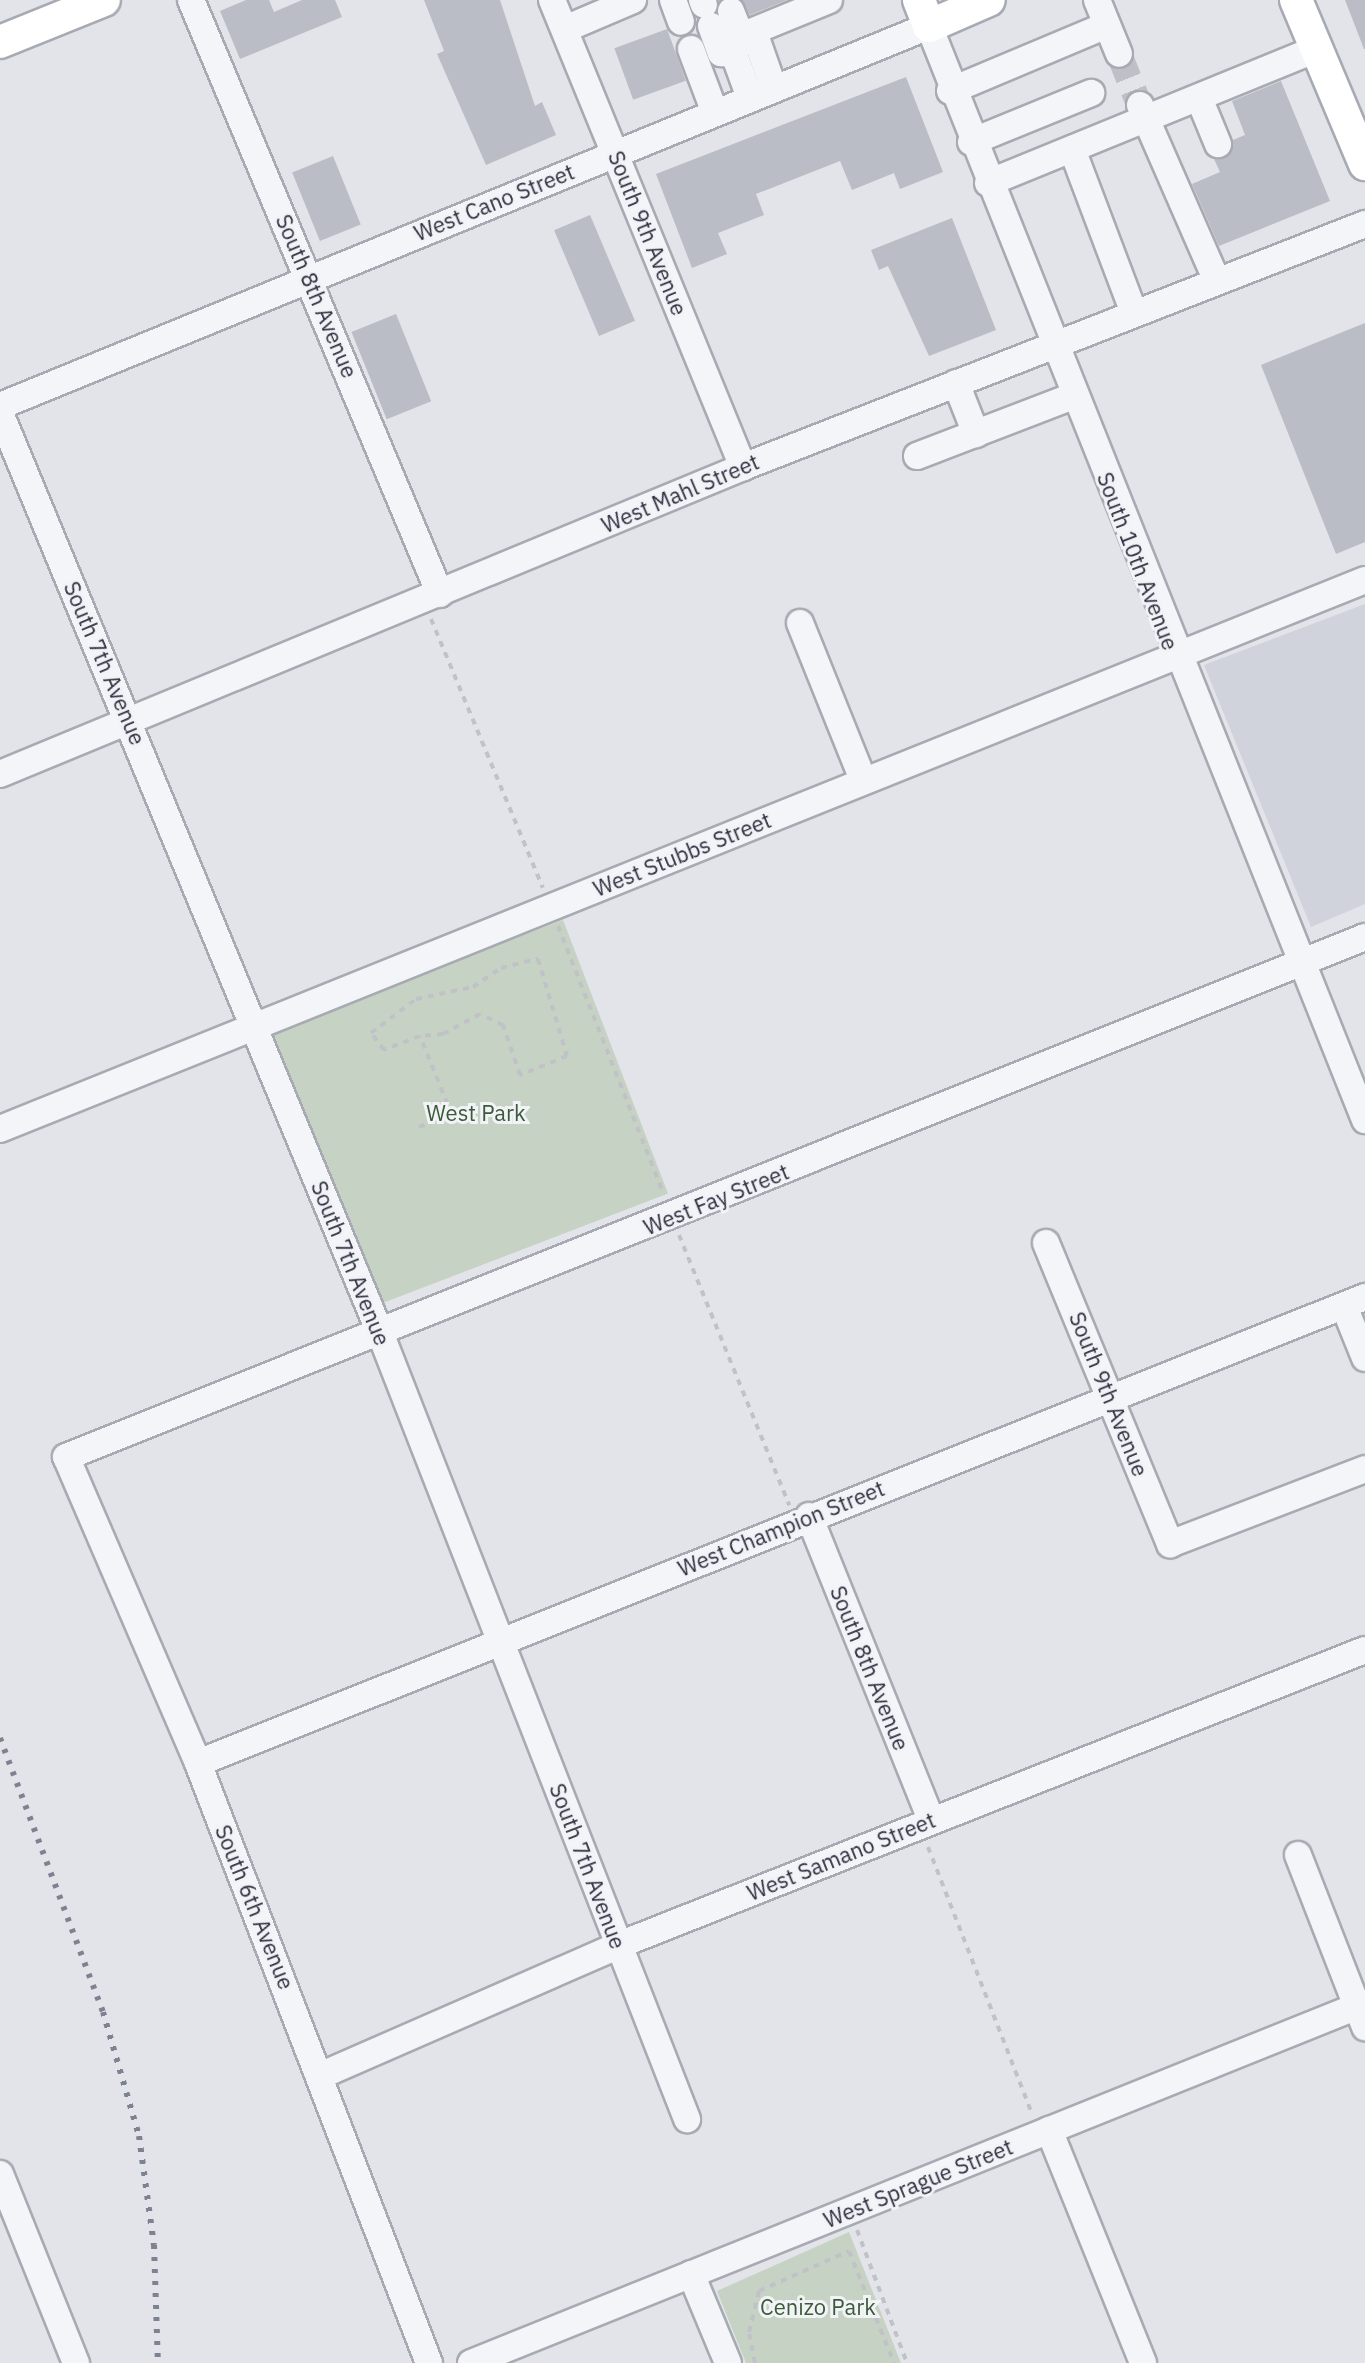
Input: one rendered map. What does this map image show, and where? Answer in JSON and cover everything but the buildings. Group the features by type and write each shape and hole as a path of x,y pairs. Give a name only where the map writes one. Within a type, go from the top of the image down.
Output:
{"main road":[{"path":"12,37 69,0"},
{"path":"12,37 104,0"},
{"name":"West Cano Street","path":"924,13 989,0"},
{"path":"1296,0 1365,164"}],"street":[{"name":"South 8th Avenue","path":"191,0 310,277 440,594"},
{"name":"South 9th Avenue","path":"552,0 743,467"},
{"path":"565,29 633,0"},
{"path":"709,27 829,0"},
{"path":"1097,0 1119,54"},
{"name":"West Cano Street","path":"0,406 762,94 924,13"},
{"name":"South 10th Avenue","path":"924,13 950,91 1365,1120"},
{"path":"950,91 1107,25"},
{"path":"709,27 762,94"},
{"path":"709,27 715,113"},
{"path":"988,183 1072,149 1143,112 1199,98 1317,49"},
{"path":"971,142 1091,93"},
{"path":"1199,98 1218,144"},
{"path":"1143,112 1217,281"},
{"path":"1072,149 1134,313"},
{"name":"West Mahl Street","path":"0,774 743,467 1365,224"},
{"path":"956,383 976,434"},
{"path":"917,456 1073,396"},
{"name":"South 7th Avenue","path":"0,413 130,721 381,1335 687,2119"},
{"name":"West Stubbs Street","path":"0,1129 255,1030 863,780 1365,580"},
{"path":"800,623 863,780"},
{"name":"West Fay Street","path":"66,1457 381,1335 1365,937"},
{"name":"South 9th Avenue","path":"1046,1243 1170,1544 1365,1469"},
{"path":"1354,1301 1365,1358"},
{"name":"West Champion Street","path":"198,1763 503,1643 809,1516 1354,1301"},
{"name":"South 6th Avenue","path":"66,1457 198,1763 322,2075 429,2363"},
{"name":"South 8th Avenue","path":"809,1516 929,1832"},
{"name":"West Samano Street","path":"322,2075 619,1945 929,1832 1365,1650"},
{"path":"1298,1855 1362,2012"},
{"name":"West Sprague Street","path":"471,2363 691,2274 1041,2122 1362,2012"},
{"path":"1041,2122 1143,2363"},
{"path":"3,2191 76,2363"},
{"path":"691,2274 728,2363"}],"path":[{"path":"431,619 542,886"},
{"path":"558,927 663,1193"},
{"path":"538,959 546,968 549,1004 567,1051 562,1061 520,1075 503,1025 480,1014 443,1034 420,1036 384,1050 371,1033 416,999 473,987 499,969 538,959"},
{"path":"496,960 499,969"},
{"path":"419,1127 452,1115 420,1036"},
{"path":"680,1236 786,1498"},
{"path":"929,1832 1041,2122"},
{"path":"856,2227 907,2363"},
{"path":"755,2363 749,2332 759,2291 849,2251 894,2363"}],"shaded area":[{"path":"1365,604 1365,904 1311,927 1204,665"}],"green space":[{"name":"West Park","path":"563,920 668,1194 377,1305 272,1032"},
{"name":"Cenizo Park","path":"849,2232 901,2363 746,2363 717,2291"}],"tunnel":[{"path":"1119,54 1139,104"}],"railway":[{"path":"0,1738 103,2012 139,2136 154,2245 158,2363"}]}
